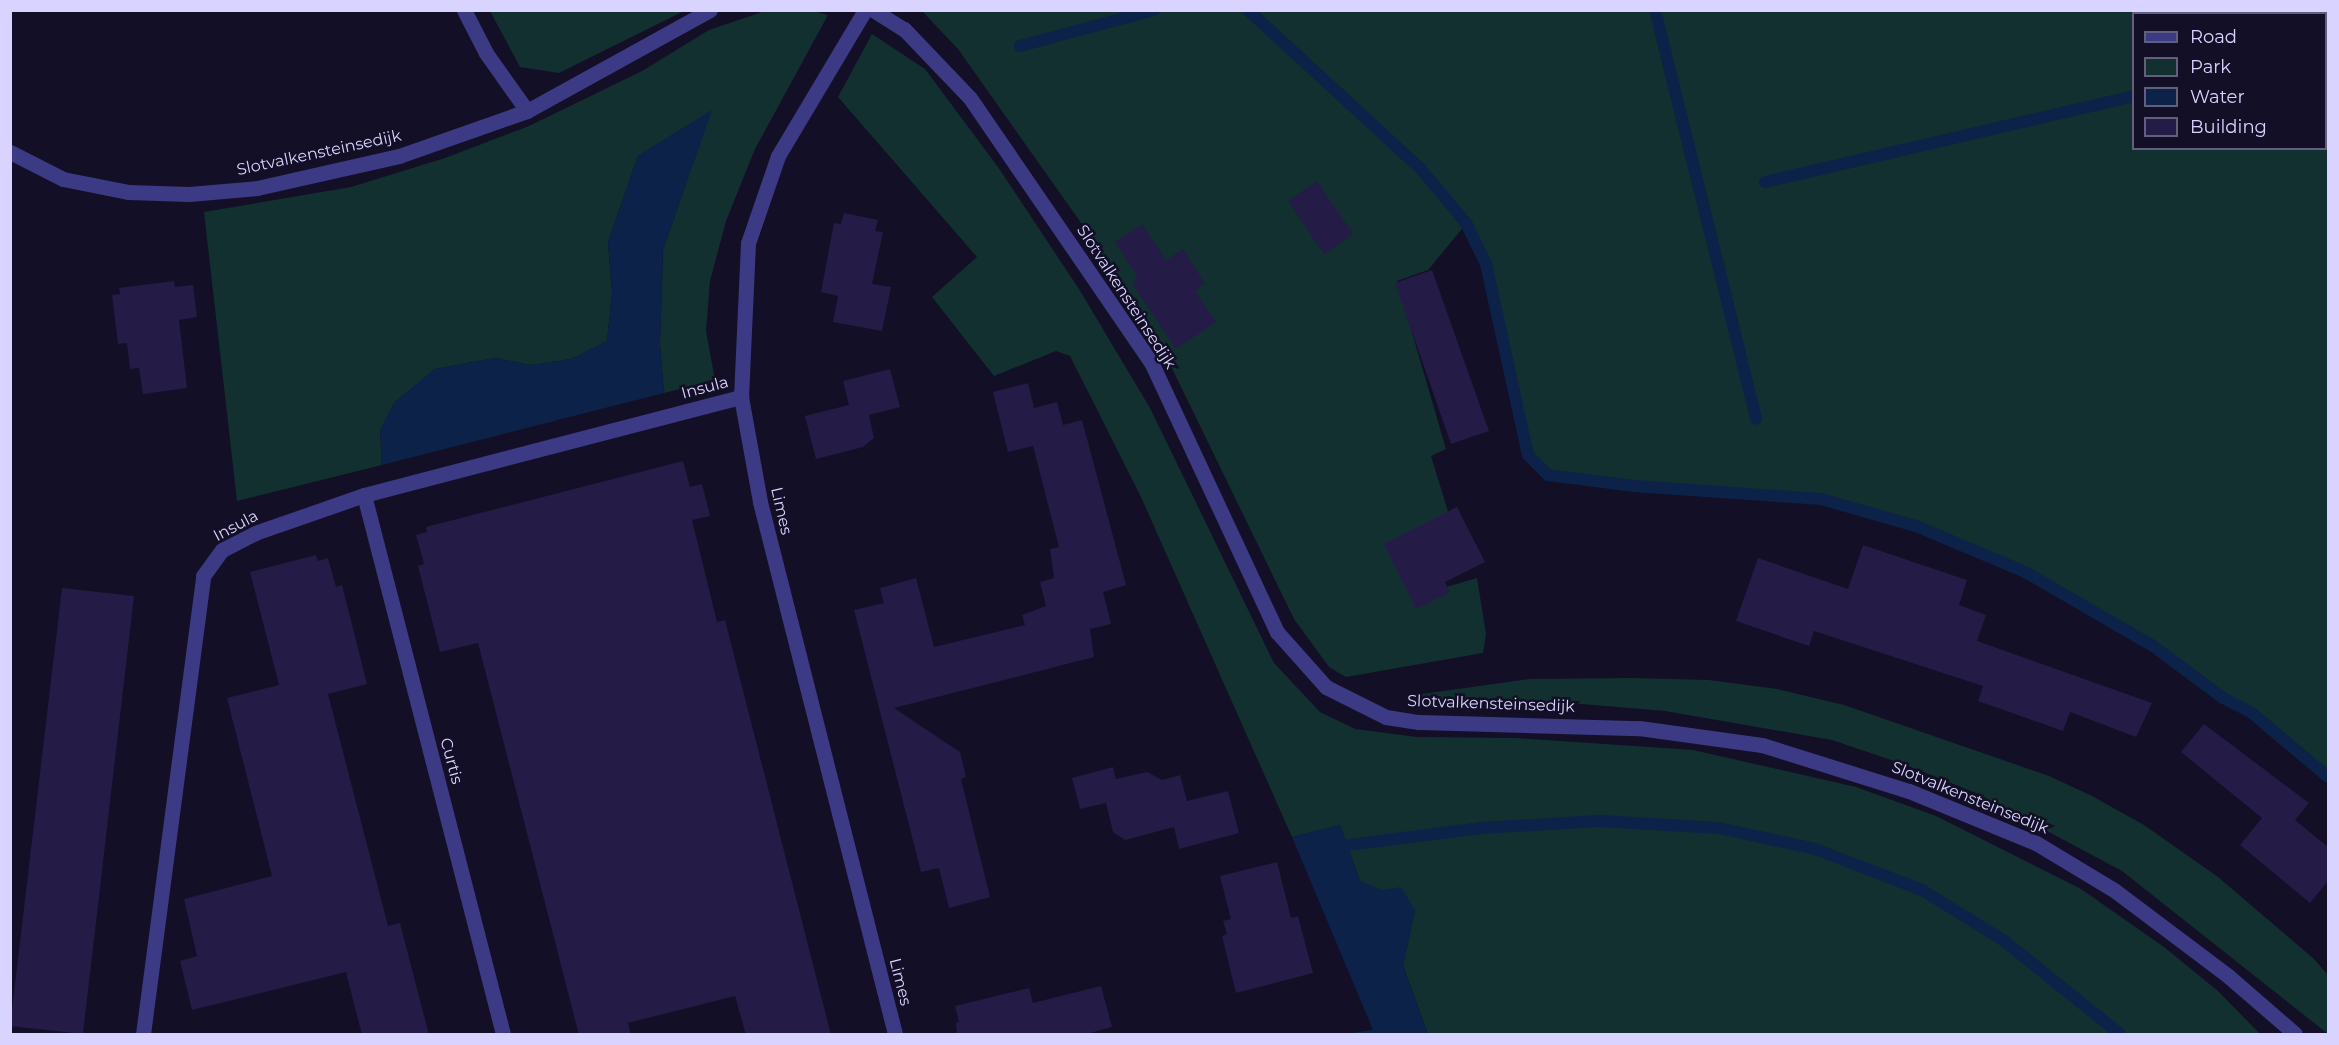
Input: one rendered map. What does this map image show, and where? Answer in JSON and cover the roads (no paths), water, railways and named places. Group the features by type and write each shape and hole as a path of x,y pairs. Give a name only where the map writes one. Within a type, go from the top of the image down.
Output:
{"street":[{"path":"464,10 486,53 527,111"},
{"name":"Slotvalkensteinsedijk","path":"10,152 63,179 128,192 189,194 257,188 399,156 527,111 710,10"},
{"name":"Limes","path":"865,10 778,156 748,243 741,397 760,502 895,1035"},
{"name":"Slotvalkensteinsedijk","path":"873,10 904,29 970,98 1152,364 1277,632 1326,687 1386,717 1419,722 1594,725 1687,732 1762,745 1899,787 2036,843 2114,890 2227,975 2295,1035"},
{"name":"Insula","path":"142,1035 203,576 222,550 255,533 364,495 741,397"},
{"name":"Curtis","path":"364,495 503,1035"}],"water":[{"path":"712,110 663,250 660,345 664,393 382,465 380,431 394,403 435,369 495,358 531,365 571,359 607,341 612,293 608,242 638,156"},
{"path":"1340,825 1360,881 1382,890 1401,887 1415,910 1403,967 1428,1034 1344,1034 1373,1030 1292,837"}],"waterway":[{"path":"1020,46 1154,10"},
{"path":"1248,10 1420,168 1466,223 1486,264 1528,455 1548,475 1634,486 1821,499 1916,526 2027,573 2153,646 2223,698 2252,713 2328,777"},
{"path":"1655,10 1756,419"},
{"path":"1765,182 2132,96"},
{"path":"1348,845 1480,828 1600,821 1719,828 1815,849 1922,890 2003,940 2120,1034"}]}
